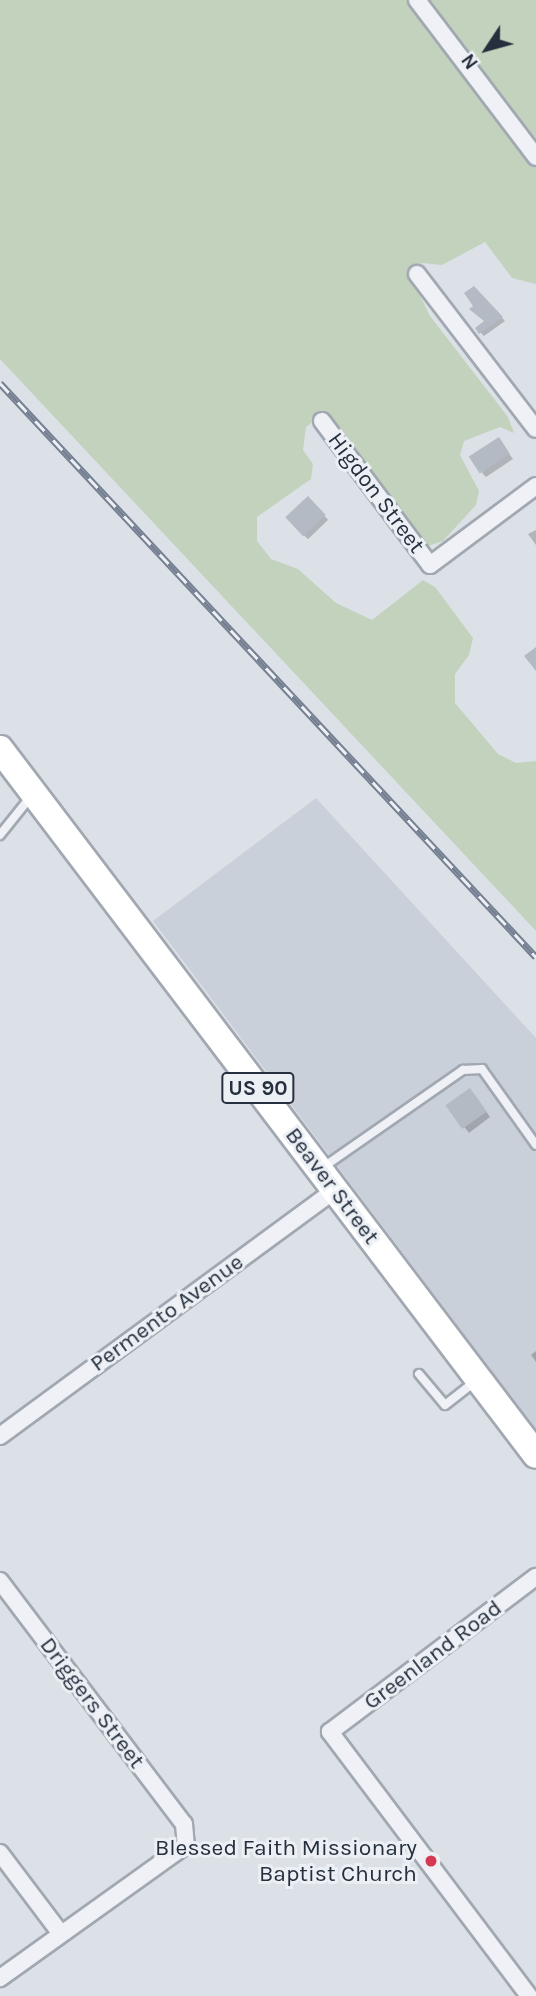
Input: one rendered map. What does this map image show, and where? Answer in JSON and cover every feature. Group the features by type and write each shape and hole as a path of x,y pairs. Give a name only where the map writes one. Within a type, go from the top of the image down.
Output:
{"main road":[{"name":"Beaver Street","path":"0,749 536,1455"}],"street":[{"path":"417,0 536,157"},
{"path":"417,274 536,429"},
{"name":"Higdon Street","path":"322,421 430,565 536,486"},
{"name":"Permento Avenue","path":"0,1436 327,1180"},
{"name":"Greenland Road","path":"529,1996 330,1732 536,1577"},
{"name":"Driggers Street","path":"0,1581 184,1824 186,1845 61,1934"},
{"path":"0,1853 61,1934 0,1978"}],"lane":[{"path":"0,835 34,793"},
{"path":"327,1180 463,1070 482,1069 536,1145"},
{"path":"419,1374 445,1405 479,1380"}],"shaded area":[{"path":"316,798 536,1038 536,1430 153,921"}],"green space":[{"path":"0,0 536,0 536,284 512,278 485,242 442,265 422,263 407,269 430,316 508,417 514,433 500,427 464,441 460,455 479,491 476,505 443,541 422,548 325,412 306,427 303,450 313,464 311,479 257,517 257,541 271,559 298,569 336,603 372,620 423,580 435,587 473,638 469,655 455,674 455,703 498,754 516,763 536,761 536,931 0,359"}],"building":[{"path":"474,286 503,317 479,334 475,328 484,321 469,309 473,306 464,293"},
{"path":"499,437 510,454 480,473 469,457"},
{"path":"308,496 326,515 303,536 285,517"},
{"path":"536,647 536,671 524,656"},
{"path":"470,1088 487,1112 462,1129 445,1105"}],"railway":[{"path":"0,383 536,957"}],"place":[{"name":"Blessed Faith Missionary Baptist Church","path":"431,1861"}]}
